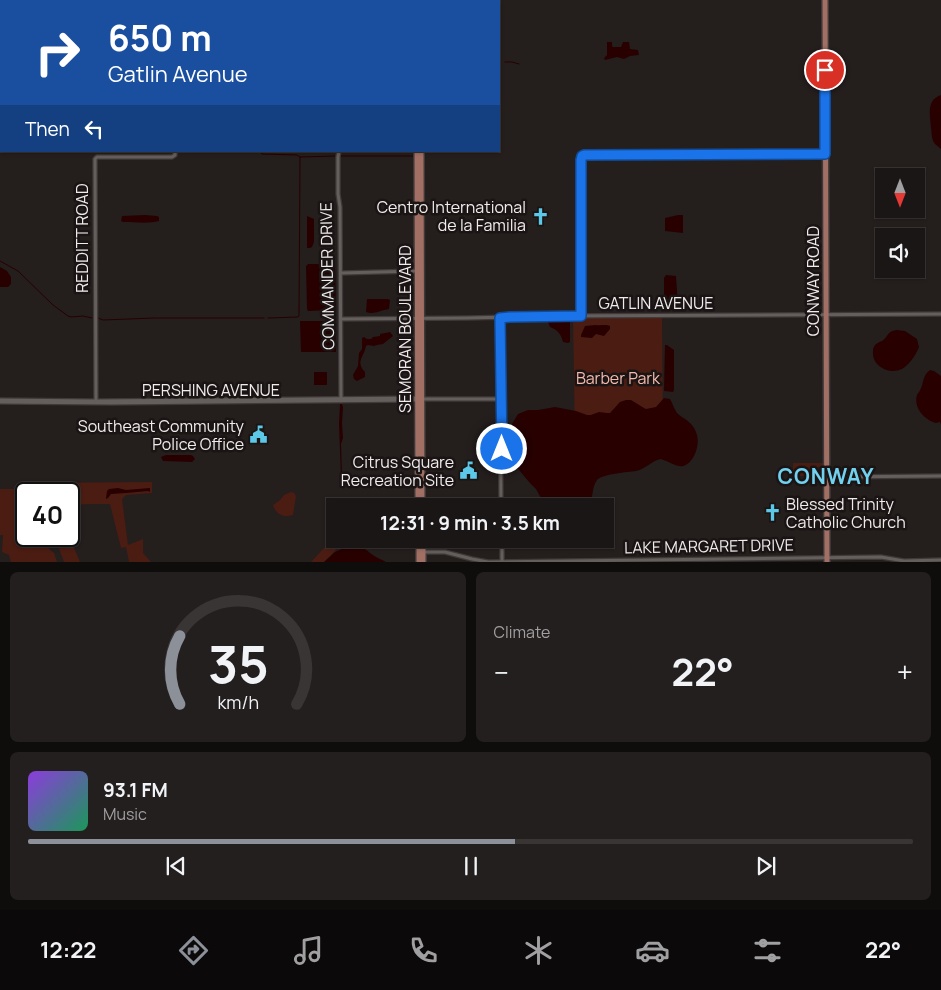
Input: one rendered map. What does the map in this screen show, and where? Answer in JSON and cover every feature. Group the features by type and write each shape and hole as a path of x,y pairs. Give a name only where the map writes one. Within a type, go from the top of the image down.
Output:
{"main road":[{"name":"CONWAY ROAD","path":"824,0 822,18 825,42 823,211 826,234 824,377 826,396 826,477 824,499 826,560"},
{"name":"CONWAY ROAD","path":"824,0 823,270 825,315 824,422 827,505 826,560"},
{"name":"SEMORAN BOULEVARD","path":"420,152 417,261 422,280 420,319"},
{"name":"SEMORAN BOULEVARD","path":"418,498 420,152"},
{"path":"823,244 826,251"},
{"path":"823,270 826,277"},
{"name":"SEMORAN BOULEVARD","path":"419,399 422,447 422,498"},
{"path":"824,422 826,431"},
{"path":"418,439 422,447"},
{"path":"418,468 422,475"},
{"path":"418,488 420,498"},
{"path":"824,499 827,505"},
{"path":"420,548 423,562"},
{"path":"419,562 422,548"}],"street":[{"name":"REDDITT ROAD","path":"96,402 94,159 98,157 172,157 175,155 175,152"},
{"name":"COMMANDER DRIVE","path":"339,152 341,400"},
{"path":"581,316 582,156 824,154"},
{"path":"340,273 419,272"},
{"name":"GATLIN AVENUE","path":"341,319 941,314"},
{"path":"500,318 502,498"},
{"name":"PERSHING AVENUE","path":"0,401 501,399"},
{"path":"826,477 941,476"},
{"path":"502,548 502,562"},
{"name":"LAKE MARGARET DRIVE","path":"421,552 445,552 481,561 502,562 826,560 881,557 904,561 941,560"}],"green space":[{"name":"Barber Park","path":"662,317 663,437 575,439 573,318"},
{"path":"793,463 823,463 823,467 811,467 811,476 793,476"},
{"path":"152,482 152,493 126,495 122,499 128,545 143,539 143,553 151,562 129,562 126,547 121,548 110,504 80,505 80,483"},
{"path":"0,489 15,489 15,547 48,547 54,553 57,562 11,562 9,555 2,552 3,535 0,535"},
{"path":"291,492 296,496 293,515 281,515 273,505 284,495"},
{"path":"60,547 74,547 80,562 64,562"},
{"path":"326,547 337,548 324,562 311,562"}],"shaded area":[{"path":"607,42 612,42 613,47 621,47 623,42 629,42 630,49 638,50 639,55 624,59 617,57 605,60"},
{"path":"941,95 941,149 933,140 930,108 933,100"},
{"path":"683,215 683,233 665,231 665,218"},
{"path":"122,216 157,216 159,221 146,223 121,221"},
{"path":"307,216 314,219 314,242 310,248 307,248"},
{"path":"308,264 335,265 336,307 334,310 308,311 306,266"},
{"path":"0,267 7,271 11,277 11,284 8,287 0,287"},
{"path":"666,275 676,276 678,307 676,310 664,310 664,278"},
{"path":"367,299 388,299 390,300 389,309 375,313 366,312"},
{"path":"552,320 570,321 570,342 568,343 563,342 559,333 550,327 548,322"},
{"path":"300,321 335,321 336,352 301,352"},
{"path":"608,325 610,329 604,336 596,334 592,338 581,337 585,326"},
{"path":"897,330 905,331 917,339 919,347 905,367 892,371 878,365 873,357 873,348 890,333"},
{"path":"390,332 393,336 383,344 366,346 360,362 365,372 365,377 357,381 354,379 353,375 358,366 359,353 362,349 362,338 371,339 380,336 380,334"},
{"path":"665,345 674,350 673,392 664,391"},
{"path":"930,370 941,376 941,425 940,422 936,423 921,413 916,400 925,376"},
{"path":"314,372 327,372 327,385 314,385"},
{"path":"664,398 670,399 677,413 690,423 695,430 697,434 697,447 694,456 686,465 679,466 661,459 639,470 600,478 595,483 591,498 541,498 512,459 508,446 508,436 518,414 528,410 555,407 591,415 599,412 610,413 620,402 626,400 631,400 646,409 656,407"},
{"path":"340,404 343,407 341,477 339,424"},
{"path":"166,455 191,455 195,459 192,462 163,461 161,457"},
{"path":"118,488 126,490 150,488 150,492 111,494 106,499 109,489"},
{"path":"344,548 364,548 386,562 324,562 335,552"}],"waterway":[{"path":"505,62 519,64"},
{"path":"260,152 262,154 297,155 300,157 335,156"},
{"path":"340,156 413,156"},
{"path":"268,318 299,316 300,157"},
{"path":"0,261 18,271 53,305 68,316 92,318"},
{"path":"98,318 103,320 264,318"}],"place":[{"name":"Centro International de la Familia","path":"540,216"},
{"name":"Southeast Community Police Office","path":"258,435"},
{"name":"Citrus Square Recreation Site","path":"468,471"},
{"name":"Blessed Trinity Catholic Church","path":"772,513"}],"district":[{"name":"CONWAY","path":"826,477"}],"route":[{"path":"502,449 500,318 581,316 582,156 825,154 825,70"}]}
